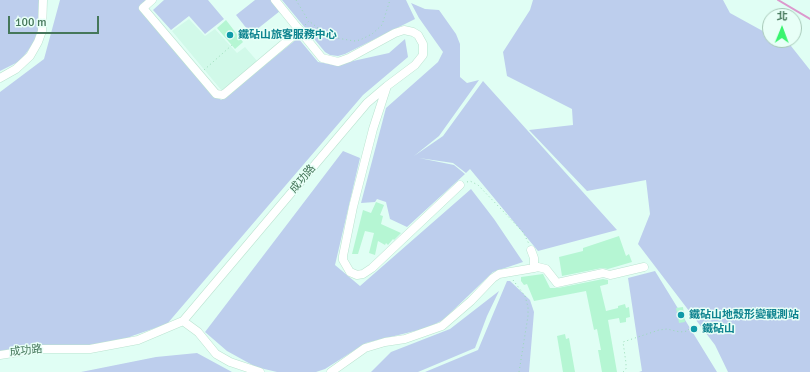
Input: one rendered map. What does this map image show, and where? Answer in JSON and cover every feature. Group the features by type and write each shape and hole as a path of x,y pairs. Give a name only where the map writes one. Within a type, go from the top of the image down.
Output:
{"street":[{"path":"0,78 16,69 30,56 38,42 42,32 43,0"},
{"path":"152,0 143,8 216,94 222,95 300,30"},
{"name":"成功路","path":"0,354 39,349 90,349 138,340 183,321 367,103 415,65 423,55 423,44 418,35 404,30 395,33 349,58 338,62 322,58 275,0"},
{"path":"387,86 373,129 353,207 343,256 343,260 350,272 357,275 363,274 372,268 460,185"},
{"path":"531,250 534,258 534,268"},
{"path":"331,372 365,348 385,342 405,339 442,326 471,301 493,278 500,274 538,267 546,269 557,283 603,273 610,275 644,267"},
{"path":"183,321 198,332 216,354 230,362 260,372"}],"path":[{"path":"296,0 309,21 323,32 337,38 354,41 360,40 372,34 382,25 391,1"},
{"path":"300,30 309,21"},
{"path":"199,74 232,45"},
{"path":"460,185 470,181 478,185 523,232 531,250"},
{"path":"508,273 525,296 528,307 528,316 519,372"},
{"path":"623,372 626,369 623,342 660,330 667,329 680,332 688,330 690,327 698,326"}],"shaded area":[{"path":"0,0 40,0 38,32 33,44 20,61 0,71"},
{"path":"60,0 146,0 140,5 141,9 195,74 221,100 298,38 318,62 335,65 389,53 405,39 408,57 363,95 167,324 132,336 106,349 0,353 0,92 44,59"},
{"path":"164,0 208,0 224,19 205,34 189,16 171,30 153,10"},
{"path":"255,0 271,0 280,11 251,34 236,15"},
{"path":"282,0 406,0 415,19 345,54 338,56 330,55 325,52"},
{"path":"533,0 723,0 730,13 762,31 762,48 793,48 810,70 810,372 728,372 715,345 638,244 650,214 646,180 587,191 529,130 573,125 572,109 507,76 503,52 530,10"},
{"path":"411,3 425,9 439,10 456,34 460,44 460,77 467,83 479,80 439,136 414,156 443,136 483,81 617,230 538,251 470,169 466,173 453,163 419,158 454,165 465,174 407,227 390,219 386,202 377,199 375,202 361,203 386,108 438,62 443,52 419,18"},
{"path":"189,19 205,36 215,29 237,53 245,47 258,62 222,91 172,31"},
{"path":"343,151 360,158 335,265 360,286 471,189 494,219 523,262 493,272 443,320 427,328 366,343 325,369 316,372 277,372 256,367 227,351 205,332"},
{"path":"655,271 717,372 639,372 642,371 628,278"},
{"path":"507,281 510,281 530,300 534,312 529,372 425,372 478,350"},
{"path":"499,291 487,316 475,348 418,372 371,372 391,352 450,329"},
{"path":"197,353 232,372 81,372 156,357"}],"building":[{"name":"鐵砧山旅客服務中心","path":"226,20 243,42 235,49 217,28"},
{"path":"376,202 384,205 380,215 383,216 381,224 401,233 388,245 378,241 375,255 369,253 374,233 365,231 358,254 352,254 363,210 371,213"},
{"path":"619,236 626,256 629,254 632,262 608,269 602,268 562,276 559,257 583,251 583,248"},
{"path":"543,274 550,288 558,288 603,279 608,280 608,284 600,286 606,311 618,308 618,306 625,304 626,308 629,307 630,317 626,318 626,322 620,323 619,318 608,320 617,372 602,372 598,350 601,350 597,329 594,330 586,291 534,301 527,284 524,285 521,281 521,277"},
{"name":"鐵砧山地殼形變觀測站","path":"683,307 685,322 679,323 676,308"},
{"path":"565,334 566,339 569,338 575,372 563,372 557,336"}],"waterway":[{"path":"778,0 810,19"}],"place":[{"name":"鐵砧山旅客服務中心","path":"230,35"},
{"name":"鐵砧山地殼形變觀測站","path":"681,315"},
{"name":"鐵砧山","path":"694,329"}]}
